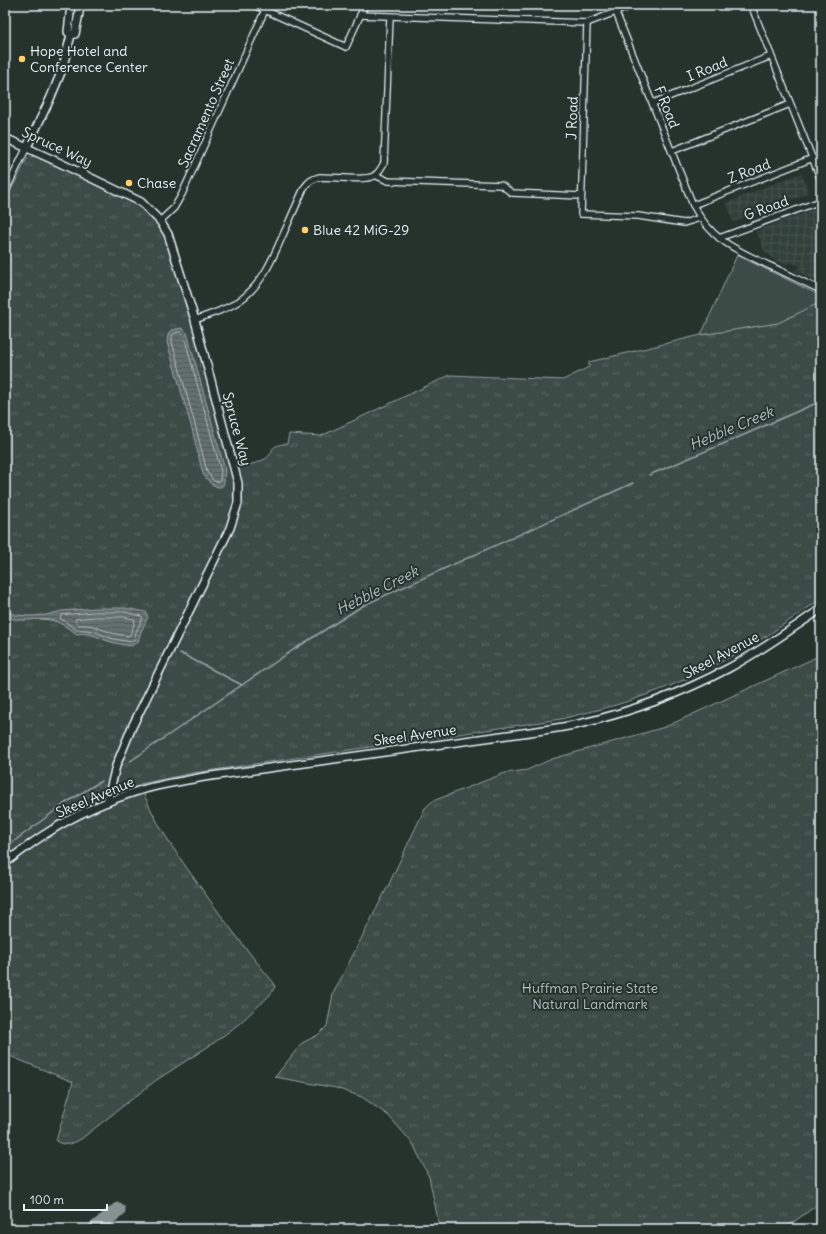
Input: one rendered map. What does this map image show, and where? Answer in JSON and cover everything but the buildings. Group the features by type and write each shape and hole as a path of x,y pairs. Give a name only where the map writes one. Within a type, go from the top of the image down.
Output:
{"street":[{"path":"71,5 68,32 71,35"},
{"path":"5,192 60,75 71,35 75,34 80,13 79,5"},
{"path":"254,5 346,47 365,5"},
{"name":"F Road","path":"613,5 700,218 709,229 731,247 821,290"},
{"path":"360,15 587,23 634,5"},
{"path":"751,5 821,180"},
{"name":"Sacramento Street","path":"160,221 174,208 182,194 266,10"},
{"path":"195,320 227,308 252,291 271,261 304,188 309,181 320,177 368,178 381,170 384,163 390,17"},
{"name":"J Road","path":"587,23 580,214 638,216 684,223 700,218"},
{"name":"I Road","path":"653,103 771,56"},
{"path":"672,151 790,104"},
{"name":"Spruce Way","path":"5,138 27,147 141,202 160,221 168,234 195,320 238,484 238,503 230,528 124,746 116,766 107,802"},
{"name":"Z Road","path":"694,205 813,158"},
{"path":"375,175 388,181 501,185 512,193 581,196"},
{"name":"G Road","path":"719,238 821,200"},
{"name":"Skeel Avenue","path":"5,863 48,832 85,812 107,802 142,790 197,778 485,739 578,724 650,703 693,686 730,668 821,609"}],"shaded area":[{"path":"801,173 809,193 734,222 726,203"},
{"path":"821,206 821,283 795,271 799,269 798,265 789,262 784,264 773,259 765,252 756,231"}],"green space":[{"path":"36,156 134,201 148,213 163,233 173,257 232,469 267,458 276,446 280,444 287,444 289,434 321,436 450,375 563,380 589,367 589,362 701,335 778,323 821,302 821,599 739,653 708,669 676,684 633,700 603,709 561,719 193,773 140,784 151,810 172,846 224,920 274,983 275,987 269,996 240,1023 215,1042 155,1081 81,1139 66,1144 56,1141 73,1082 5,1054 5,202 27,159"},
{"path":"737,255 821,296 821,302 778,323 701,335"},
{"name":"Huffman Prairie State Natural Landmark","path":"821,655 821,1202 784,1229 440,1229 429,1177 413,1144 389,1116 362,1097 336,1088 275,1077 302,1043 318,1035 327,1026 333,994 388,886 425,808 433,801 505,773 527,770 552,759 665,727"}],"water":[{"path":"182,328 187,333 225,470 224,483 221,487 211,484 203,474 192,429 167,342 168,335 171,330"},
{"path":"95,608 125,608 146,612 148,617 138,642 131,646 111,642 90,634 77,634 63,625 53,621 43,619 16,620 5,615 5,610 16,615 30,616"}],"waterway":[{"name":"Hebble Creek","path":"649,475 821,401"},
{"name":"Hebble Creek","path":"129,762 293,650 364,605 633,483"},
{"path":"180,653 242,685"},
{"name":"Hebble Creek","path":"5,848 64,804 101,781"}],"taxiway":[{"path":"95,1229 118,1210"}],"place":[{"name":"Hope Hotel and Conference Center","path":"22,59"},
{"name":"Chase","path":"129,183"},
{"name":"Blue 42 MiG-29","path":"305,230"}]}
